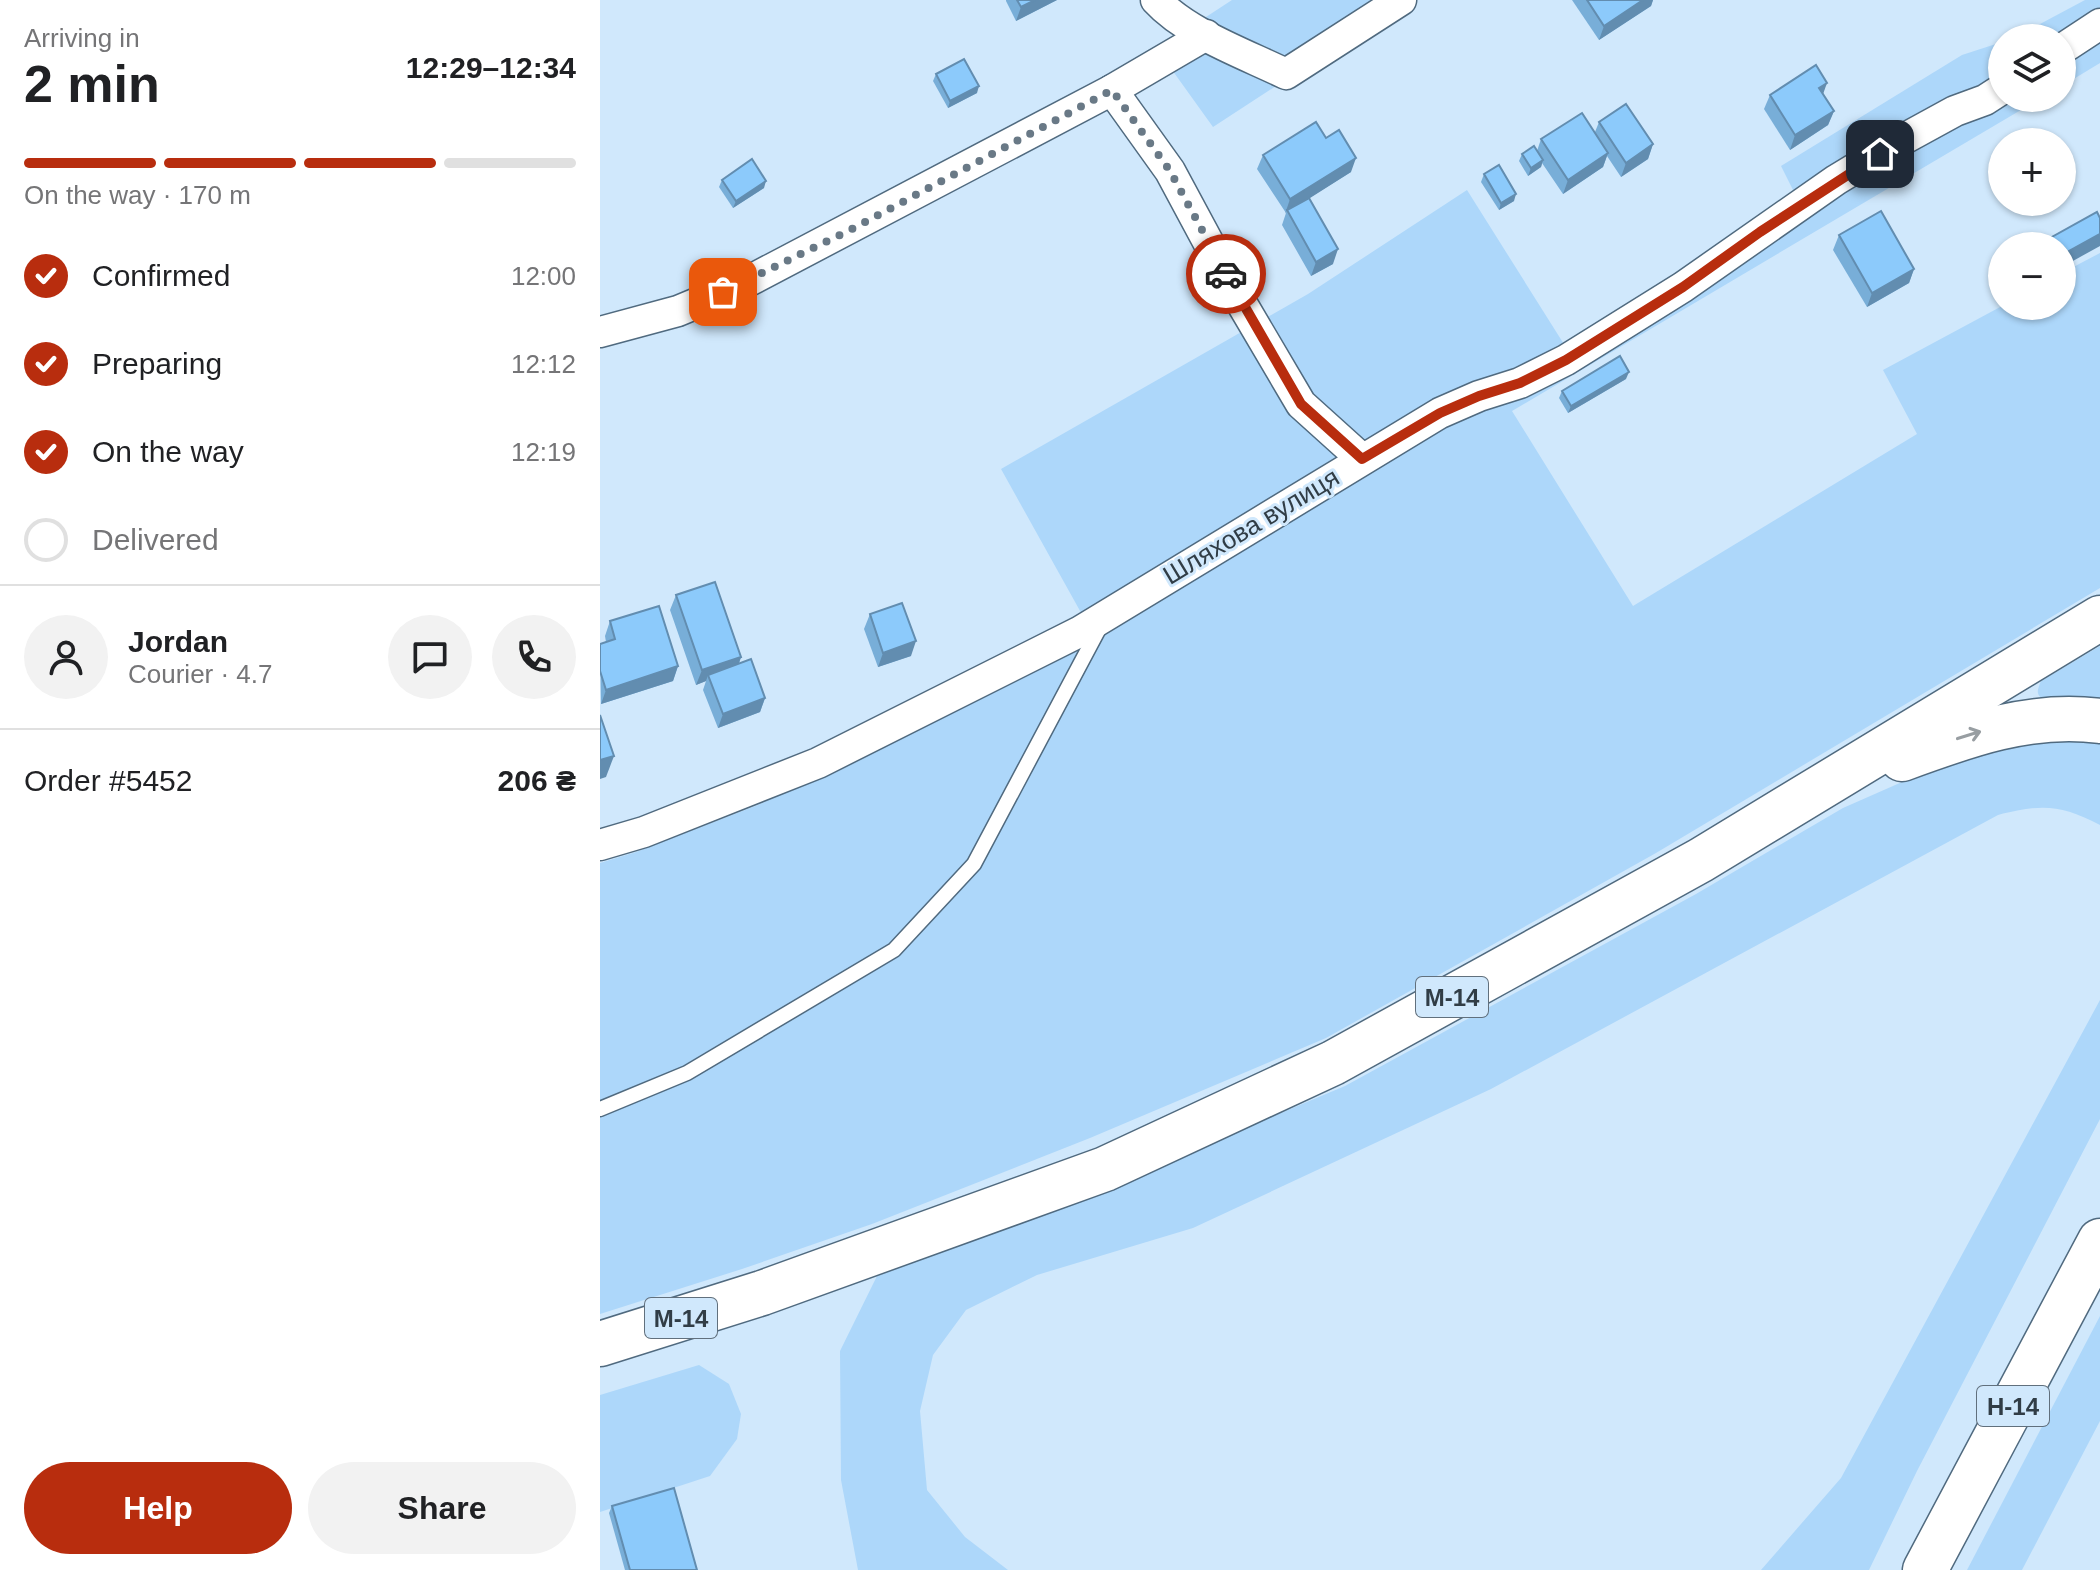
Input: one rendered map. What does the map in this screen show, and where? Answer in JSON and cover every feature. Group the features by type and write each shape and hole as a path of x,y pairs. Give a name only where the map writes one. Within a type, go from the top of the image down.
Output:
{"main road":[{"name":"М-14","path":"600,1344 762,1293 1105,1169 1333,1063 1701,860 2100,618"},
{"path":"1817,789 1968,735 2020,722 2063,718 2100,721"},
{"name":"Н-14","path":"1925,1570 2100,1241"}],"street":[{"path":"1156,0 1163,8 1206,35 1286,74 1401,0"},
{"path":"2076,40 2100,24"},
{"path":"600,332 678,311 745,283 1112,90 1206,35"},
{"path":"1112,90 1170,171 1235,292 1301,404 1362,459"},
{"name":"Шляхова вулиця","path":"600,845 644,832 818,763 1079,632 1440,413 1520,383 1566,360 1683,287 1836,180 1955,111 1988,98"}],"lane":[{"path":"600,1109 687,1073 894,950 974,864 1108,612"}],"shaded area":[{"path":"1232,0 1392,0 1270,79 1276,86 1213,127 1157,49"},
{"path":"2085,0 2100,0 2100,8 2076,24 2040,24"},
{"path":"2100,36 2100,63 2076,78 2076,52"},
{"path":"1988,47 1988,85 1795,194 1781,166 1962,55"},
{"path":"1988,107 1988,112 2017,112 1512,411 1633,606 1917,434 1883,370 1988,314 1988,320 2076,320 2076,266 2100,253 2100,588 1656,853 1326,1038 1090,1138 872,1224 600,1314 600,863 758,805 977,694 1841,187"},
{"path":"1467,190 1567,349 1084,618 1001,469 1308,294"},
{"path":"2100,646 2100,705 2065,705 2041,698 2038,692 2041,681"},
{"path":"2030,738 2100,741 2100,825 2073,813 2050,808 1998,815 1491,1089 1193,1228 1037,1275 966,1310 933,1355 920,1411 927,1490 965,1537 1008,1570 858,1570 841,1480 840,1351 877,1276 1107,1186 1345,1086 1696,894 1843,808 1927,771"},
{"path":"2100,1000 2100,1119 1917,1471 1869,1570 1761,1570 1841,1478"},
{"path":"2100,1316 2100,1421 2022,1570 1967,1570"},
{"path":"699,1365 729,1384 741,1414 737,1439 710,1476 600,1512 600,1395"}],"building":[{"path":"1017,0 1035,0 1021,7"},
{"path":"1587,0 1643,0 1604,26"},
{"path":"964,59 979,86 950,101 936,74"},
{"path":"1816,65 1827,83 1819,88 1834,111 1795,135 1770,95"},
{"path":"1626,104 1653,144 1626,163 1599,122"},
{"path":"1582,113 1608,153 1568,180 1541,139"},
{"path":"1316,122 1326,138 1339,130 1356,158 1290,199 1263,155"},
{"path":"1534,146 1543,160 1531,168 1522,154"},
{"path":"752,159 766,181 736,201 722,180"},
{"path":"1499,165 1516,194 1501,203 1484,174"},
{"path":"1309,198 1338,249 1316,262 1287,210"},
{"path":"1881,211 1914,269 1872,293 1839,235"},
{"path":"2097,212 2100,218 2100,234 2076,247 2076,232 2061,232"},
{"path":"1620,356 1629,372 1571,406 1562,391"},
{"path":"715,582 741,657 702,670 676,595"},
{"path":"902,603 916,641 883,653 870,614"},
{"path":"659,606 678,666 606,690 600,671 600,644 615,639 610,621"},
{"path":"751,659 765,698 723,714 708,675"},
{"path":"600,715 614,756 600,760"},
{"path":"674,1488 697,1570 630,1570 612,1506"}],"way so far":[{"path":"723,292 852,229 1112,90 1170,171 1226,274"}],"route":[{"path":"1226,274 1301,404 1362,459 1440,413 1520,383 1566,360 1683,287 1836,180 1880,154"}]}
